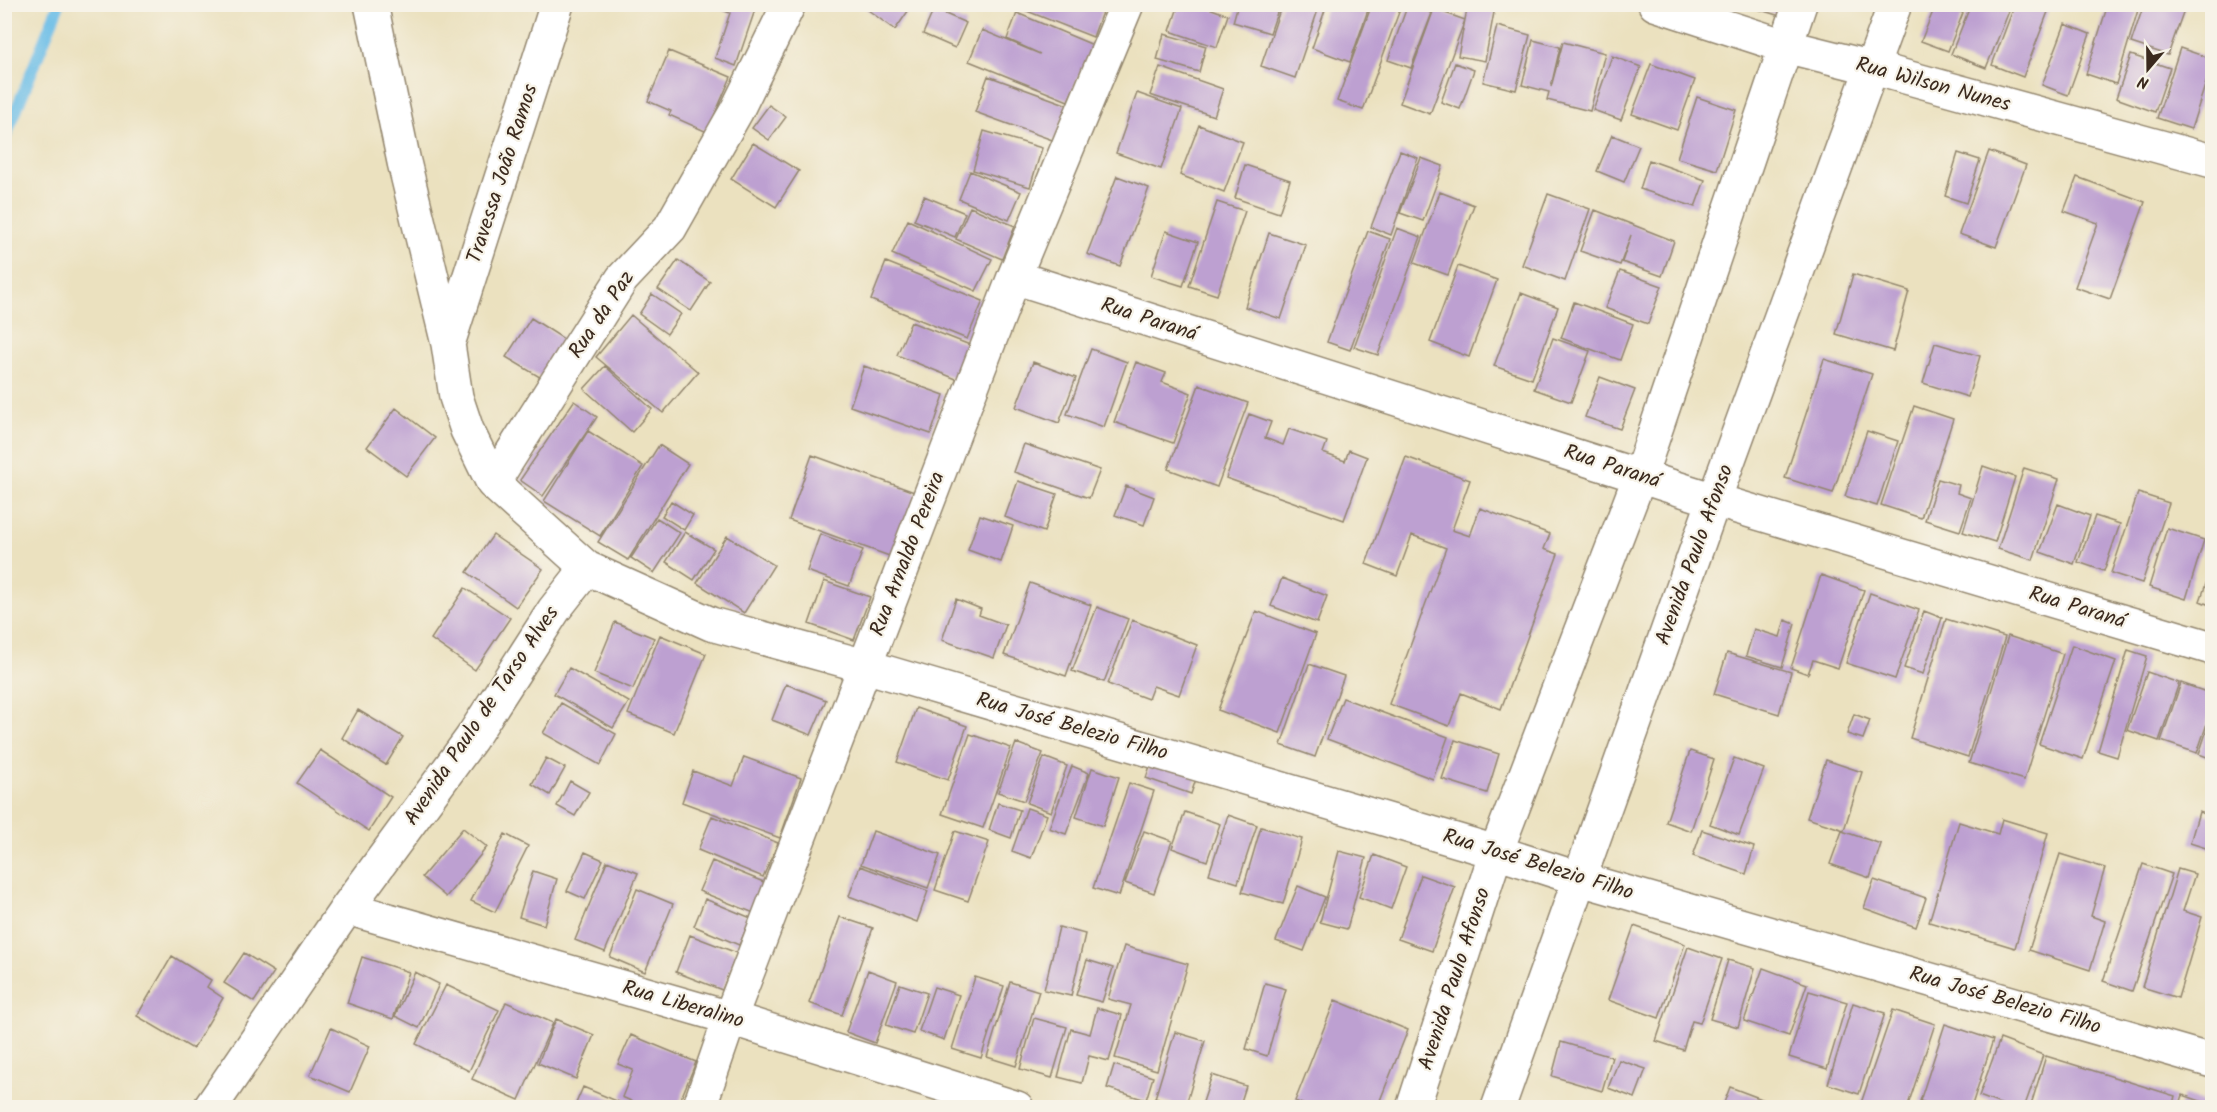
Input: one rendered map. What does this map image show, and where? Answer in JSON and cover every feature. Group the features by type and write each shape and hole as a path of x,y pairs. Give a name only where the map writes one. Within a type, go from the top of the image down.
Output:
{"street":[{"path":"371,4 404,162 448,344 456,397 467,430 493,483 587,568 711,624 865,666"},
{"name":"Travessa João Ramos","path":"448,344 557,4"},
{"name":"Rua da Paz","path":"493,483 622,279 670,228 737,110 789,4"},
{"name":"Rua Arnaldo Pereira","path":"699,1107 730,1018 1014,277 1127,4"},
{"name":"Rua Wilson Nunes","path":"1654,4 1785,46 2212,161"},
{"name":"Avenida Paulo Afonso","path":"1413,1107 1496,852 1640,476 1800,4"},
{"name":"Avenida Paulo Afonso","path":"1498,1107 1714,500 1896,4"},
{"name":"Rua Paraná","path":"1014,277 1714,500 2212,648"},
{"name":"Avenida Paulo de Tarso Alves","path":"210,1107 347,909 471,739 554,610 587,568"},
{"name":"Rua José Belezio Filho","path":"865,666 1496,852 1580,879 2212,1061"},
{"name":"Rua Liberalino","path":"347,909 730,1018 1017,1107"}],"building":[{"path":"707,4 757,4 736,66 715,58 730,13"},
{"path":"860,4 913,4 895,30"},
{"path":"1009,4 1105,4 1093,37"},
{"path":"1179,4 1198,4 1228,15 1217,47 1170,31"},
{"path":"1238,4 1280,4 1270,33 1233,22"},
{"path":"1282,4 1320,4 1295,78 1261,66"},
{"path":"1327,4 1370,4 1350,62 1312,48"},
{"path":"1372,4 1402,4 1363,110 1337,101"},
{"path":"1408,4 1432,13 1411,68 1388,60"},
{"path":"1468,4 1495,7 1485,61 1458,56"},
{"path":"1742,4 1787,4 1783,17"},
{"path":"1936,4 1942,4 1963,13 1948,51 1921,41"},
{"path":"1971,4 2012,4 1986,68 1951,54"},
{"path":"2015,4 2051,4 2023,77 1992,65"},
{"path":"2108,4 2118,4 2138,10 2116,84 2086,74"},
{"path":"2144,4 2186,4 2168,55 2131,43"},
{"path":"934,9 966,23 955,48 923,34"},
{"path":"1434,9 1465,20 1430,114 1400,103"},
{"path":"1017,13 1093,45 1068,101 969,61 982,30 1040,54 1007,39"},
{"path":"2065,24 2090,34 2068,95 2042,85"},
{"path":"1497,26 1530,35 1516,90 1483,82"},
{"path":"1164,34 1206,46 1199,72 1157,60"},
{"path":"1533,40 1560,47 1551,87 1563,42 1605,53 1590,111 1547,100 1549,92 1522,85"},
{"path":"2180,48 2212,59 2191,129 2157,118"},
{"path":"669,51 731,77 707,132 669,115 671,111 648,101"},
{"path":"2131,55 2170,68 2155,112 2116,98"},
{"path":"1612,56 1641,67 1621,120 1593,110"},
{"path":"1455,63 1474,70 1460,109 1441,102"},
{"path":"1651,64 1695,80 1677,130 1632,114"},
{"path":"1160,67 1223,89 1214,116 1150,95"},
{"path":"988,76 1068,105 1055,141 975,112"},
{"path":"1137,93 1182,109 1161,169 1116,153"},
{"path":"1697,97 1736,110 1717,170 1677,158"},
{"path":"769,105 786,117 769,140 752,128"},
{"path":"1199,125 1243,142 1224,192 1180,175"},
{"path":"984,131 1042,148 1030,187 973,170"},
{"path":"1612,135 1639,146 1624,182 1597,171"},
{"path":"753,143 799,171 776,207 731,179"},
{"path":"1400,151 1418,158 1391,235 1371,227"},
{"path":"1989,151 2026,165 1996,247 1959,234"},
{"path":"1958,153 1980,160 1966,203 1945,196"},
{"path":"1421,158 1443,166 1423,221 1400,213"},
{"path":"1649,160 1705,180 1695,207 1640,189"},
{"path":"1245,165 1290,180 1279,213 1235,198"},
{"path":"970,171 1021,192 1009,220 959,199"},
{"path":"1117,176 1149,188 1120,266 1087,254"},
{"path":"2077,177 2145,202 2110,299 2075,287 2098,223 2064,211"},
{"path":"1440,192 1474,205 1448,275 1414,263"},
{"path":"1548,194 1590,209 1565,281 1522,265"},
{"path":"924,196 965,213 955,237 914,220"},
{"path":"1217,202 1245,211 1217,295 1189,286"},
{"path":"970,207 1015,226 1002,259 956,239"},
{"path":"1595,210 1674,241 1662,276 1622,262 1631,235 1620,265 1580,251"},
{"path":"908,220 992,259 976,291 892,254"},
{"path":"1397,228 1421,237 1378,355 1354,347"},
{"path":"1166,231 1198,242 1183,286 1151,276"},
{"path":"1368,231 1390,239 1350,350 1327,342"},
{"path":"1269,233 1306,245 1281,319 1245,307"},
{"path":"678,260 710,282 691,311 658,289"},
{"path":"886,262 983,301 967,339 871,300"},
{"path":"1458,266 1497,280 1469,357 1430,342"},
{"path":"1620,271 1662,286 1648,324 1605,308"},
{"path":"1853,274 1909,291 1893,351 1836,334"},
{"path":"1521,293 1558,307 1532,379 1494,366"},
{"path":"652,294 681,314 667,334 639,314"},
{"path":"1574,302 1633,324 1620,360 1561,338"},
{"path":"631,315 698,372 663,413 596,357"},
{"path":"531,318 567,341 543,379 506,357"},
{"path":"911,322 975,347 961,381 897,355"},
{"path":"1553,338 1590,351 1571,402 1534,389"},
{"path":"1935,343 1980,356 1968,397 1923,383"},
{"path":"1091,349 1127,362 1104,427 1067,414"},
{"path":"1824,359 1872,374 1833,493 1785,478"},
{"path":"1033,362 1076,378 1059,423 1016,407"},
{"path":"1136,362 1166,373 1162,382 1191,393 1173,443 1114,422"},
{"path":"605,366 652,409 632,432 584,389"},
{"path":"864,366 944,395 931,434 850,406"},
{"path":"1600,377 1635,390 1620,429 1585,417"},
{"path":"1199,385 1248,403 1217,487 1168,469"},
{"path":"574,401 597,417 543,496 520,480"},
{"path":"1914,406 1953,419 1921,518 1881,505"},
{"path":"396,408 435,438 406,476 367,447"},
{"path":"1249,414 1271,422 1265,438 1283,445 1289,429 1327,442 1323,453 1345,461 1349,450 1367,457 1344,520 1226,478"},
{"path":"588,431 643,466 600,536 544,501"},
{"path":"1867,431 1898,441 1877,506 1845,496"},
{"path":"1024,444 1100,470 1089,498 1014,472"},
{"path":"659,445 688,464 628,560 598,542"},
{"path":"812,455 917,493 895,558 789,520"},
{"path":"1406,457 1470,480 1452,530 1470,536 1480,508 1550,534 1544,549 1558,554 1501,709 1461,693 1449,726 1389,704 1446,548 1412,535 1397,576 1366,564"},
{"path":"1983,466 2015,477 1995,542 1963,532"},
{"path":"2024,468 2059,479 2033,560 1998,549"},
{"path":"1938,479 1959,485 1957,493 1971,498 1960,531 1925,520"},
{"path":"1018,481 1057,494 1044,532 1005,517"},
{"path":"1126,486 1154,497 1144,525 1115,515"},
{"path":"2138,493 2169,503 2142,583 2111,573"},
{"path":"671,501 693,515 684,530 662,516"},
{"path":"2058,504 2090,516 2074,564 2040,552"},
{"path":"980,515 1013,526 1001,562 968,550"},
{"path":"2095,516 2120,524 2104,571 2078,562"},
{"path":"657,518 680,533 654,573 631,558"},
{"path":"2167,528 2204,540 2186,599 2149,587"},
{"path":"685,532 714,549 694,580 666,562"},
{"path":"820,534 863,550 849,586 807,571"},
{"path":"493,535 543,569 516,607 467,572"},
{"path":"727,536 774,565 744,613 697,583"},
{"path":"2212,567 2212,606 2200,601"},
{"path":"1821,575 1864,590 1838,668 1813,660 1808,674 1791,668"},
{"path":"1282,578 1327,596 1317,623 1271,606"},
{"path":"824,581 870,597 854,640 809,624"},
{"path":"1030,583 1091,605 1066,676 1004,655"},
{"path":"465,588 510,618 475,670 431,639"},
{"path":"1870,593 1919,610 1895,679 1846,663"},
{"path":"956,599 981,609 979,615 1006,625 994,658 942,640"},
{"path":"1097,607 1128,619 1104,682 1072,671"},
{"path":"1256,611 1316,634 1280,733 1218,710"},
{"path":"1924,611 1942,618 1923,674 1904,668"},
{"path":"1946,619 2005,637 1968,757 1910,738"},
{"path":"1132,620 1197,645 1179,695 1153,686 1148,699 1108,684"},
{"path":"1785,620 1795,624 1782,667 1746,656 1754,629 1780,637"},
{"path":"615,622 654,638 633,689 594,673"},
{"path":"660,635 706,654 674,733 628,714"},
{"path":"2008,636 2063,654 2024,780 1969,763"},
{"path":"2072,645 2116,661 2083,759 2039,744"},
{"path":"2128,650 2147,656 2117,757 2098,751"},
{"path":"1727,653 1791,672 1779,714 1714,694"},
{"path":"1309,664 1344,676 1315,757 1281,745"},
{"path":"569,668 629,702 613,728 554,694"},
{"path":"2147,672 2179,683 2159,741 2127,730"},
{"path":"2181,683 2212,694 2212,709 2197,753 2161,741"},
{"path":"786,684 826,700 811,735 772,720"},
{"path":"1343,698 1448,737 1433,779 1327,739"},
{"path":"561,703 616,734 600,765 543,733"},
{"path":"916,708 967,726 948,780 897,762"},
{"path":"358,710 403,737 386,765 342,738"},
{"path":"1854,714 1870,720 1863,739 1847,734"},
{"path":"2212,715 2212,759 2199,754"},
{"path":"970,734 1011,748 983,828 942,814"},
{"path":"1455,740 1499,754 1487,793 1442,779"},
{"path":"1016,743 1043,753 1024,801 998,792"},
{"path":"320,750 391,797 369,831 297,783"},
{"path":"1690,751 1714,759 1691,831 1666,822"},
{"path":"1154,754 1199,770 1191,794 1146,778"},
{"path":"744,757 801,778 780,838 682,802 693,771 733,786"},
{"path":"1044,757 1067,766 1051,812 1027,803"},
{"path":"546,758 565,768 550,795 532,784"},
{"path":"1734,758 1764,769 1739,835 1710,824"},
{"path":"1826,760 1862,772 1844,830 1807,818"},
{"path":"1072,766 1089,773 1066,834 1049,828"},
{"path":"1092,768 1119,777 1103,826 1076,817"},
{"path":"570,781 589,792 575,816 557,806"},
{"path":"1129,783 1154,791 1119,896 1093,888"},
{"path":"998,803 1020,810 1011,838 989,830"},
{"path":"1027,808 1047,815 1031,858 1012,851"},
{"path":"1185,812 1220,824 1207,861 1172,848"},
{"path":"2199,812 2212,816 2212,850 2190,843"},
{"path":"1228,815 1257,825 1238,883 1209,874"},
{"path":"712,816 778,843 763,877 698,850"},
{"path":"2002,819 2048,833 2015,948 1929,922 1959,822 1998,834"},
{"path":"1261,827 1302,839 1283,904 1242,892"},
{"path":"463,828 487,847 446,897 422,877"},
{"path":"1702,830 1754,847 1746,874 1693,856"},
{"path":"873,831 940,855 928,888 861,864"},
{"path":"955,831 989,842 968,901 935,890"},
{"path":"1144,831 1172,841 1154,893 1125,883"},
{"path":"1842,831 1881,844 1870,878 1830,864"},
{"path":"505,834 528,846 495,912 471,901"},
{"path":"1339,851 1366,858 1347,929 1320,922"},
{"path":"585,852 603,860 585,899 567,891"},
{"path":"2060,854 2105,868 2091,916 2105,921 2090,970 2029,950"},
{"path":"1374,855 1406,867 1391,909 1359,897"},
{"path":"607,861 638,873 605,952 575,940"},
{"path":"712,861 766,883 754,913 699,891"},
{"path":"2143,864 2172,874 2132,991 2103,981"},
{"path":"860,866 928,891 917,922 849,896"},
{"path":"2178,869 2195,874 2183,911 2202,917 2178,998 2142,987"},
{"path":"533,871 557,879 544,925 519,917"},
{"path":"1421,875 1455,887 1432,951 1398,939"},
{"path":"1874,880 1926,898 1916,927 1864,908"},
{"path":"1298,886 1325,897 1304,951 1276,941"},
{"path":"637,889 673,904 645,972 610,957"},
{"path":"705,899 751,918 739,945 694,926"},
{"path":"840,917 873,928 842,1015 809,1003"},
{"path":"1634,926 1685,944 1659,1018 1608,1000"},
{"path":"1059,927 1085,934 1071,996 1044,990"},
{"path":"690,935 737,953 722,990 676,972"},
{"path":"1124,946 1188,964 1157,1070 1115,1058 1131,1005 1108,999"},
{"path":"1688,947 1722,959 1700,1023 1692,1021 1683,1050 1656,1041"},
{"path":"244,953 274,972 254,1002 224,983"},
{"path":"172,956 211,980 207,987 223,998 193,1049 137,1016"},
{"path":"362,957 409,972 393,1019 347,1003"},
{"path":"1087,960 1113,968 1102,1002 1076,995"},
{"path":"1728,960 1755,968 1738,1027 1710,1019"},
{"path":"1763,968 1807,984 1789,1036 1744,1021"},
{"path":"868,970 897,981 875,1043 846,1032"},
{"path":"415,972 439,984 419,1028 395,1016"},
{"path":"975,977 1004,986 981,1058 952,1049"},
{"path":"1010,982 1039,991 1016,1066 987,1057"},
{"path":"1265,983 1286,989 1267,1056 1246,1049"},
{"path":"900,984 927,993 913,1034 886,1025"},
{"path":"446,985 499,1010 469,1071 416,1044"},
{"path":"934,987 959,995 944,1040 919,1031"},
{"path":"1809,991 1847,1002 1827,1069 1789,1057"},
{"path":"1335,1000 1408,1030 1377,1108 1311,1108 1295,1101"},
{"path":"506,1002 553,1023 519,1100 472,1079"},
{"path":"1853,1003 1885,1013 1859,1094 1828,1084"},
{"path":"1097,1008 1122,1015 1109,1061 1089,1056 1082,1083 1058,1077 1071,1029 1090,1034"},
{"path":"1893,1010 1935,1024 1907,1108 1863,1108 1860,1106"},
{"path":"1034,1018 1067,1027 1052,1078 1020,1069"},
{"path":"556,1019 594,1035 576,1079 538,1063"},
{"path":"1945,1024 1993,1040 1971,1108 1940,1108 1920,1101"},
{"path":"331,1028 370,1046 350,1092 310,1075"},
{"path":"1175,1032 1205,1041 1185,1108 1155,1098"},
{"path":"631,1035 696,1062 677,1108 647,1108 622,1097 633,1070 618,1064"},
{"path":"2000,1039 2043,1055 2024,1108 2011,1108 1979,1096"},
{"path":"1561,1042 1612,1057 1602,1091 1552,1076"},
{"path":"2046,1056 2175,1096 2172,1108 2030,1108"},
{"path":"1619,1060 1646,1069 1635,1098 1608,1088"},
{"path":"1114,1065 1153,1077 1146,1100 1107,1088"},
{"path":"1212,1075 1246,1086 1239,1108 1201,1108"},
{"path":"583,1087 631,1107 631,1108 574,1108"},
{"path":"1730,1087 1767,1101 1764,1108 1722,1108"},
{"path":"2183,1095 2212,1105 2212,1108 2179,1108"}],"waterway":[{"path":"4,140 59,4"}]}
